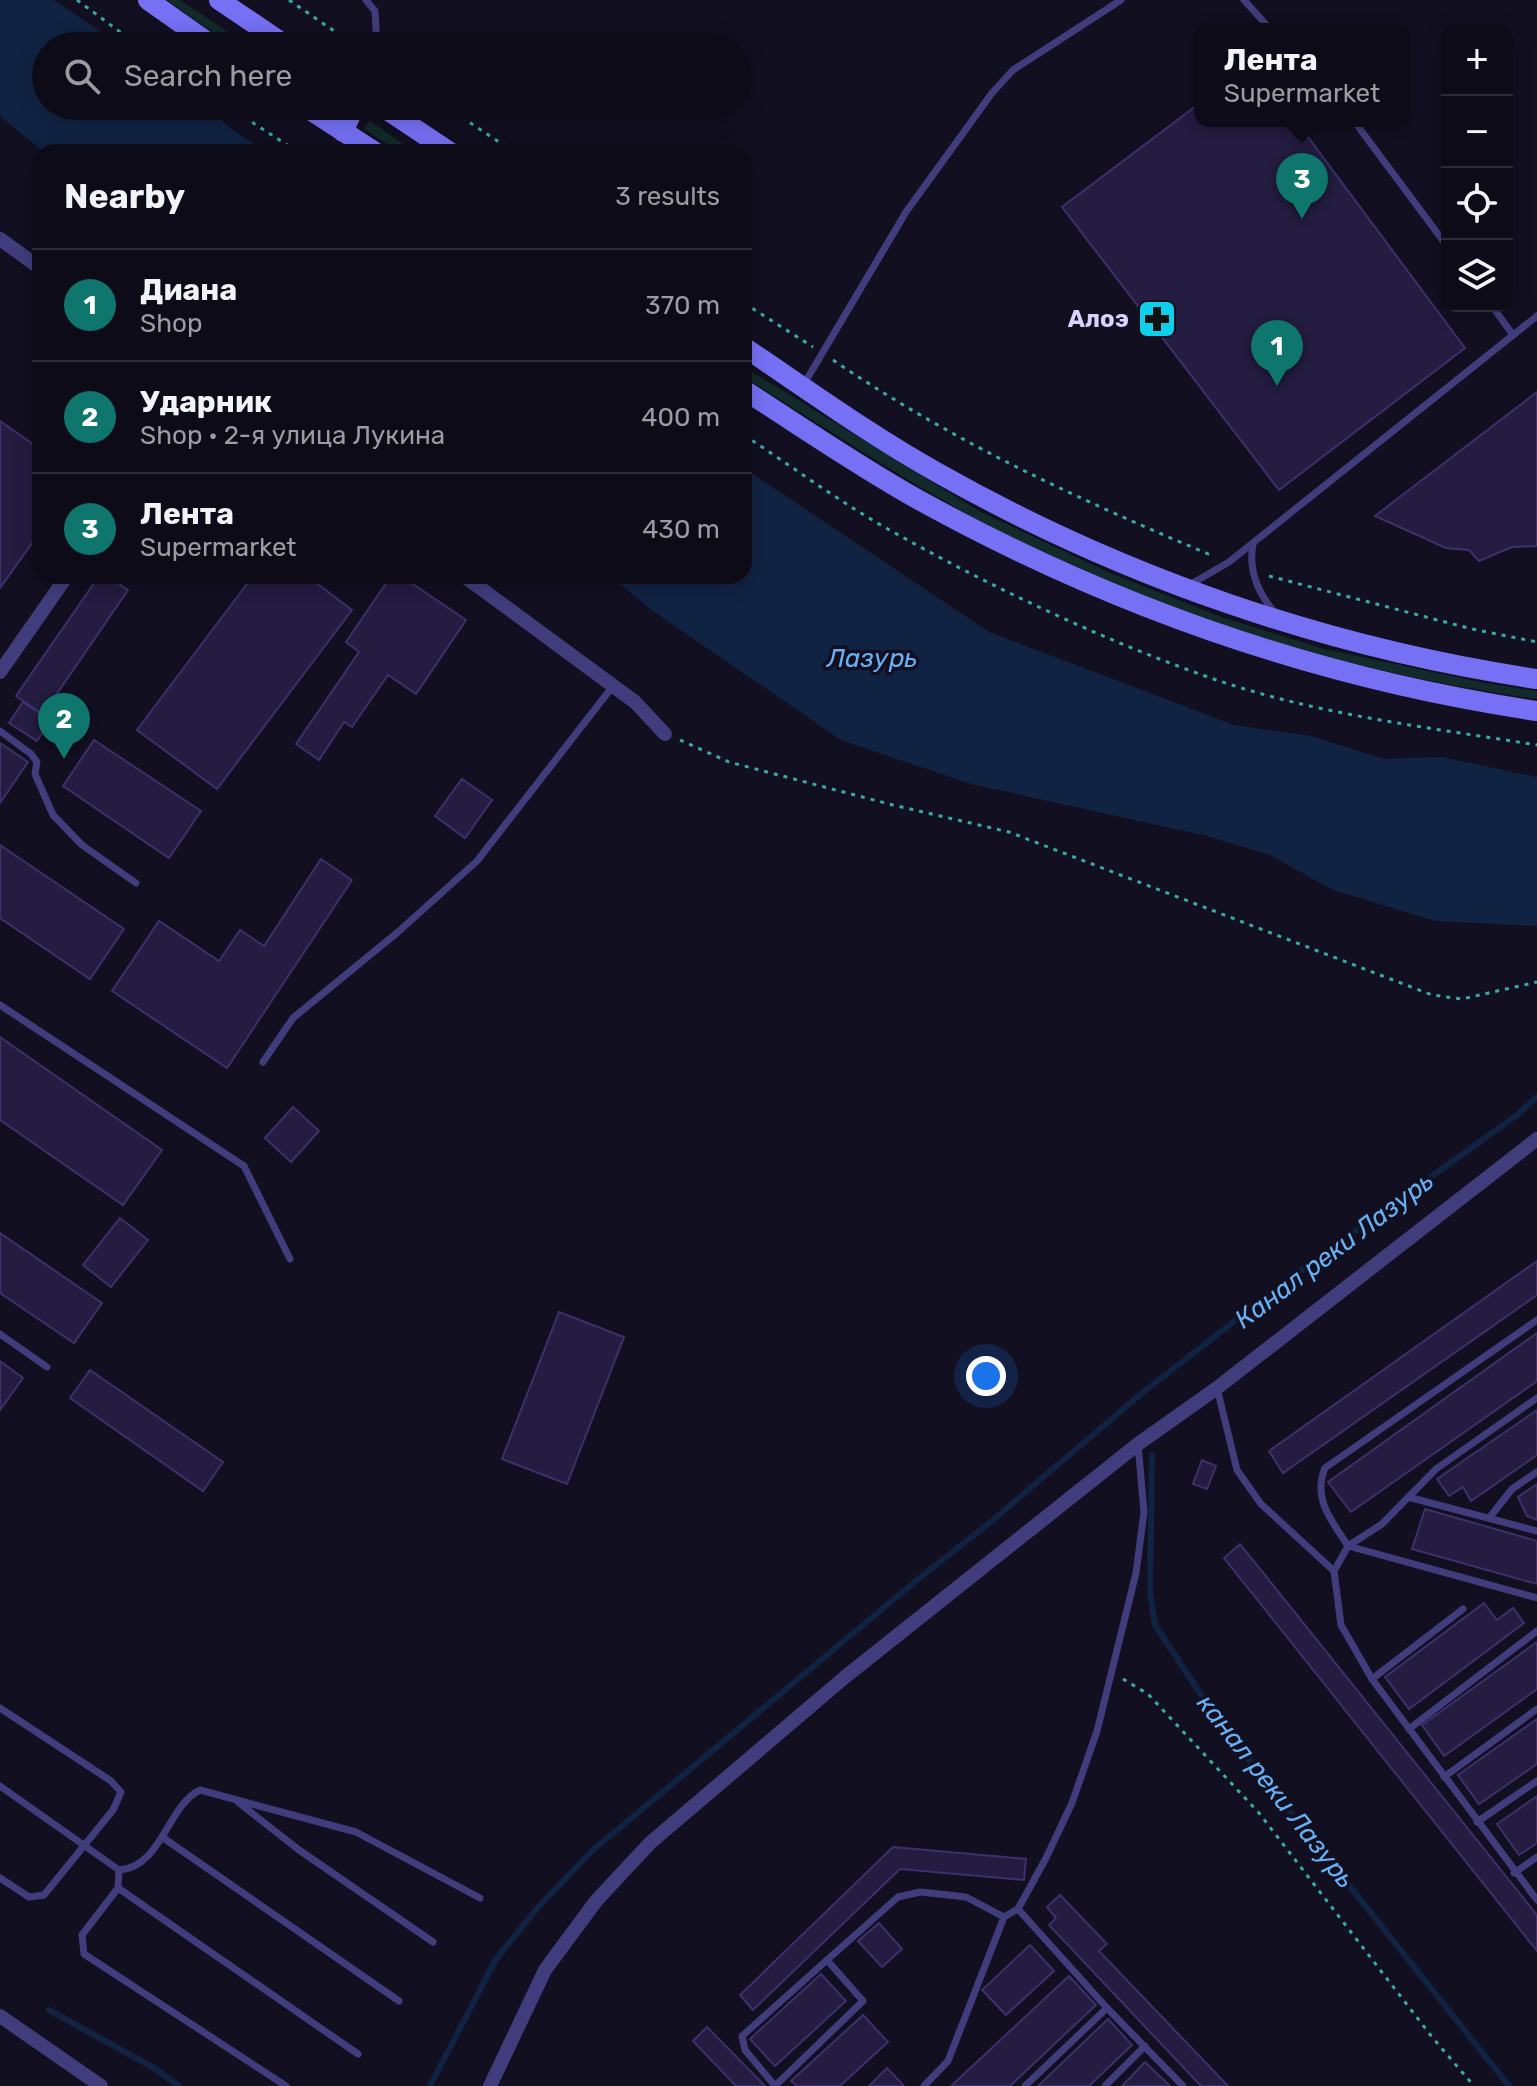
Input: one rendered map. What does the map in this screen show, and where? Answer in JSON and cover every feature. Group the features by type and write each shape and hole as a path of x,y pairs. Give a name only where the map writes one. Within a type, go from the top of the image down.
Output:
{"main road":[{"path":"148,0 193,32"},
{"path":"219,0 266,32"},
{"path":"325,120 362,144"},
{"path":"343,132 349,120"},
{"path":"402,120 438,144"},
{"path":"752,352 851,420 968,489 1080,544 1185,588 1281,621 1413,656 1537,679"},
{"path":"752,395 918,499 1034,559 1124,598 1216,633 1330,668 1415,689 1537,711"}],"street":[{"path":"0,239 32,262"},
{"path":"0,672 61,584"},
{"path":"475,584 635,702 665,734"},
{"path":"490,2086 545,1970 596,1901 650,1843 845,1677 1138,1444 1217,1388 1537,1139"},
{"path":"0,2016 101,2086"}],"lane":[{"path":"366,0 375,11 376,32"},
{"path":"803,386 906,212 992,93 1013,70 1121,0"},
{"path":"1244,0 1265,23"},
{"path":"1358,127 1443,240"},
{"path":"1496,312 1513,335"},
{"path":"1185,588 1254,543 1537,316"},
{"path":"1254,543 1254,572 1263,600 1281,621"},
{"path":"263,1062 293,1018 398,932 477,861 613,686"},
{"path":"0,731 37,762 35,774 53,815 82,845 136,883"},
{"path":"0,1005 244,1166 290,1259"},
{"path":"1537,1320 1325,1468 1318,1483 1322,1505 1348,1546 1537,1598"},
{"path":"0,1334 47,1367"},
{"path":"1217,1388 1237,1470 1261,1504 1334,1571"},
{"path":"1537,1398 1436,1469 1382,1524 1348,1546 1334,1571 1341,1625 1372,1679 1537,1900"},
{"path":"924,2086 948,2061 1004,1917 1018,1909 1072,1803 1097,1731 1136,1573 1144,1512 1138,1444"},
{"path":"1490,1517 1512,1489 1537,1472"},
{"path":"1408,1497 1537,1531"},
{"path":"1372,1679 1463,1609"},
{"path":"1409,1729 1537,1631"},
{"path":"0,1708 111,1781 121,1792 113,1810 44,1895 29,1897 0,1878"},
{"path":"1444,1777 1537,1709"},
{"path":"1477,1822 1537,1781"},
{"path":"0,1786 119,1870 132,1869 162,1837 189,1795 200,1790 356,1832 480,1898"},
{"path":"233,1799 299,1850 433,1942"},
{"path":"162,1837 399,2001"},
{"path":"1514,1873 1537,1857"},
{"path":"119,1870 118,1888 82,1935 84,1954 286,2086"},
{"path":"118,1888 358,2054"},
{"path":"827,1960 863,2001 775,2086 745,2050 742,2036 827,1960 898,1897 920,1892 966,1897 1004,1917"},
{"path":"1018,1909 1107,2008 1183,2086"},
{"path":"1025,2086 1107,2008"},
{"path":"1105,2086 1145,2046"}],"path":[{"path":"77,0 120,32"},
{"path":"289,0 336,32"},
{"path":"249,120 286,144"},
{"path":"466,120 502,144"},
{"path":"752,308 888,397 1002,462 1111,513 1229,562"},
{"path":"752,440 884,526 941,557 1113,639 1206,677 1305,705 1537,745"},
{"path":"1254,572 1472,629 1537,642"},
{"path":"665,734 729,762 1009,832 1432,995 1462,999 1537,982"},
{"path":"1112,1673 1148,1694 1259,1813 1432,2037 1474,2086"}],"green space":[{"path":"167,0 180,0 228,32 212,32"},
{"path":"370,121 403,144 387,144 364,129"},
{"path":"752,372 979,511 1110,573 1221,617 1324,649 1537,691 1537,699 1390,672 1246,633 1175,609 1037,550 971,516 752,382"}],"water":[{"path":"0,0 54,0 101,32 32,32 32,120 221,120 254,144 34,144 0,116"},
{"name":"Лазурь","path":"752,473 989,632 1234,725 1311,736 1384,759 1442,757 1537,777 1537,926 1435,921 1333,890 1270,855 1207,836 971,784 841,740 650,609 620,584 752,584"}],"building":[{"path":"1194,108 1194,127 1300,127 1465,348 1279,490 1062,207"},
{"path":"1537,392 1537,546 1512,547 1479,561 1469,550 1446,548 1375,516"},
{"path":"0,421 32,443 32,543 0,588"},
{"path":"93,584 119,584 128,590 43,714 16,696"},
{"path":"247,584 318,584 352,610 217,789 137,730"},
{"path":"386,584 413,584 466,620 416,694 388,675 352,727 344,722 319,760 296,744 359,652 346,642"},
{"path":"23,702 50,721 37,741 9,723"},
{"path":"94,740 201,811 169,858 63,786"},
{"path":"0,743 28,762 0,803"},
{"path":"462,779 492,800 465,838 435,816"},
{"path":"0,845 124,929 90,979 0,918"},
{"path":"321,859 352,880 227,1068 112,991 159,921 219,961 240,930 264,946"},
{"path":"0,1037 162,1150 123,1205 0,1120"},
{"path":"293,1107 319,1131 291,1162 265,1138"},
{"path":"120,1218 148,1240 111,1287 83,1265"},
{"path":"0,1233 102,1303 74,1343 0,1293"},
{"path":"1537,1261 1537,1295 1283,1473 1269,1451"},
{"path":"559,1312 624,1337 567,1484 502,1459"},
{"path":"1537,1333 1537,1381 1351,1512 1328,1482"},
{"path":"0,1361 23,1378 0,1410"},
{"path":"90,1370 223,1462 203,1491 70,1398"},
{"path":"1537,1410 1537,1455 1471,1501 1463,1487 1449,1496 1437,1479"},
{"path":"1202,1460 1216,1466 1207,1489 1193,1484"},
{"path":"1537,1484 1537,1520 1527,1516 1518,1497"},
{"path":"1425,1509 1537,1541 1537,1584 1412,1549"},
{"path":"1240,1544 1537,1915 1537,1951 1224,1558"},
{"path":"1484,1603 1497,1620 1513,1608 1524,1623 1409,1709 1385,1677"},
{"path":"1537,1642 1537,1689 1444,1756 1422,1725"},
{"path":"1537,1719 1537,1764 1479,1804 1458,1775"},
{"path":"1537,1796 1537,1843 1519,1855 1497,1824"},
{"path":"893,1847 1026,1859 1024,1880 900,1869 753,2010 740,1995"},
{"path":"1060,1895 1107,1944 1099,1951 1228,2086 1201,2086 1049,1925 1056,1918 1047,1907"},
{"path":"879,1923 902,1949 882,1967 858,1941"},
{"path":"1030,1945 1054,1971 1006,2015 982,1990"},
{"path":"821,1974 846,2001 775,2066 750,2039"},
{"path":"1069,1976 1096,2005 1010,2086 951,2086"},
{"path":"863,2015 888,2042 840,2086 797,2086 791,2081"},
{"path":"1108,2019 1132,2045 1089,2086 1038,2086"},
{"path":"707,2027 765,2086 736,2086 693,2041"},
{"path":"1145,2062 1170,2086 1122,2086"},
{"path":"887,2068 904,2086 869,2086"}],"waterway":[{"name":"Канал реки Лазурь","path":"430,2086 496,1959 539,1906 593,1850 1142,1393 1290,1278 1517,1115 1537,1097"},
{"name":"канал реки Лазурь","path":"1152,1455 1150,1593 1155,1625 1221,1725 1509,2086"},
{"path":"49,2010 154,2068 179,2086"}],"place":[{"name":"Лента","path":"1302,219"},
{"name":"Алоэ","path":"1157,319"},
{"name":"Диана","path":"1277,386"},
{"name":"Ударник","path":"64,759"}]}
